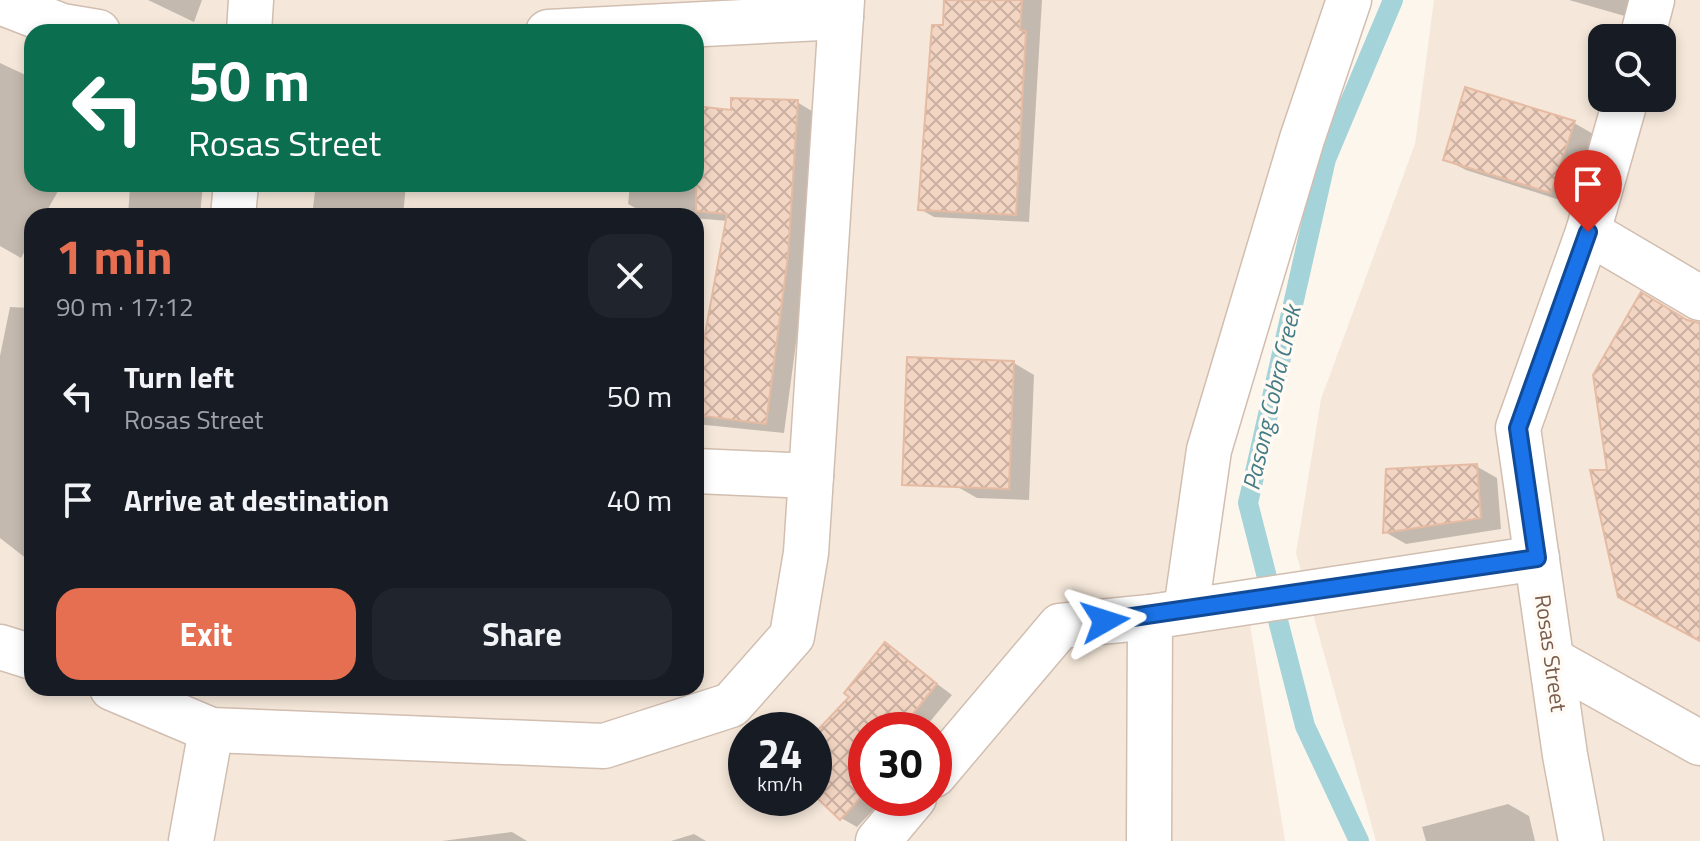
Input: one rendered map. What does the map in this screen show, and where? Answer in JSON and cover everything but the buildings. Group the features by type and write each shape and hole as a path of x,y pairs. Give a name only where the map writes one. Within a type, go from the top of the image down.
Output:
{"street":[{"path":"250,24 251,0"},
{"path":"1149,841 1209,450 1298,154 1349,0"},
{"path":"1646,24 1652,0"},
{"path":"0,2 57,24"},
{"path":"131,696 211,730 604,746 731,705 792,636 806,553 842,9 650,24"},
{"name":"Rosas Street","path":"1581,841 1518,428 1588,232 1622,112"},
{"path":"1588,232 1700,298"},
{"path":"704,471 811,476"},
{"path":"952,754 1060,626 1537,558"},
{"path":"0,647 24,654"},
{"path":"1552,660 1700,743"},
{"path":"191,841 211,730"},
{"path":"878,841 899,816"}],"shaded area":[{"path":"0,0 1334,0 1182,476 1160,640 1249,618 1285,841 0,841"},
{"path":"1434,0 1700,0 1700,841 1376,841 1296,553 1321,399 1415,144"}],"waterway":[{"name":"Pasong Cobra Creek","path":"1359,841 1305,726 1248,503 1326,159 1393,0"}],"route":[{"path":"1105,621 1150,617 1223,603 1537,558 1518,428 1588,232"}]}
